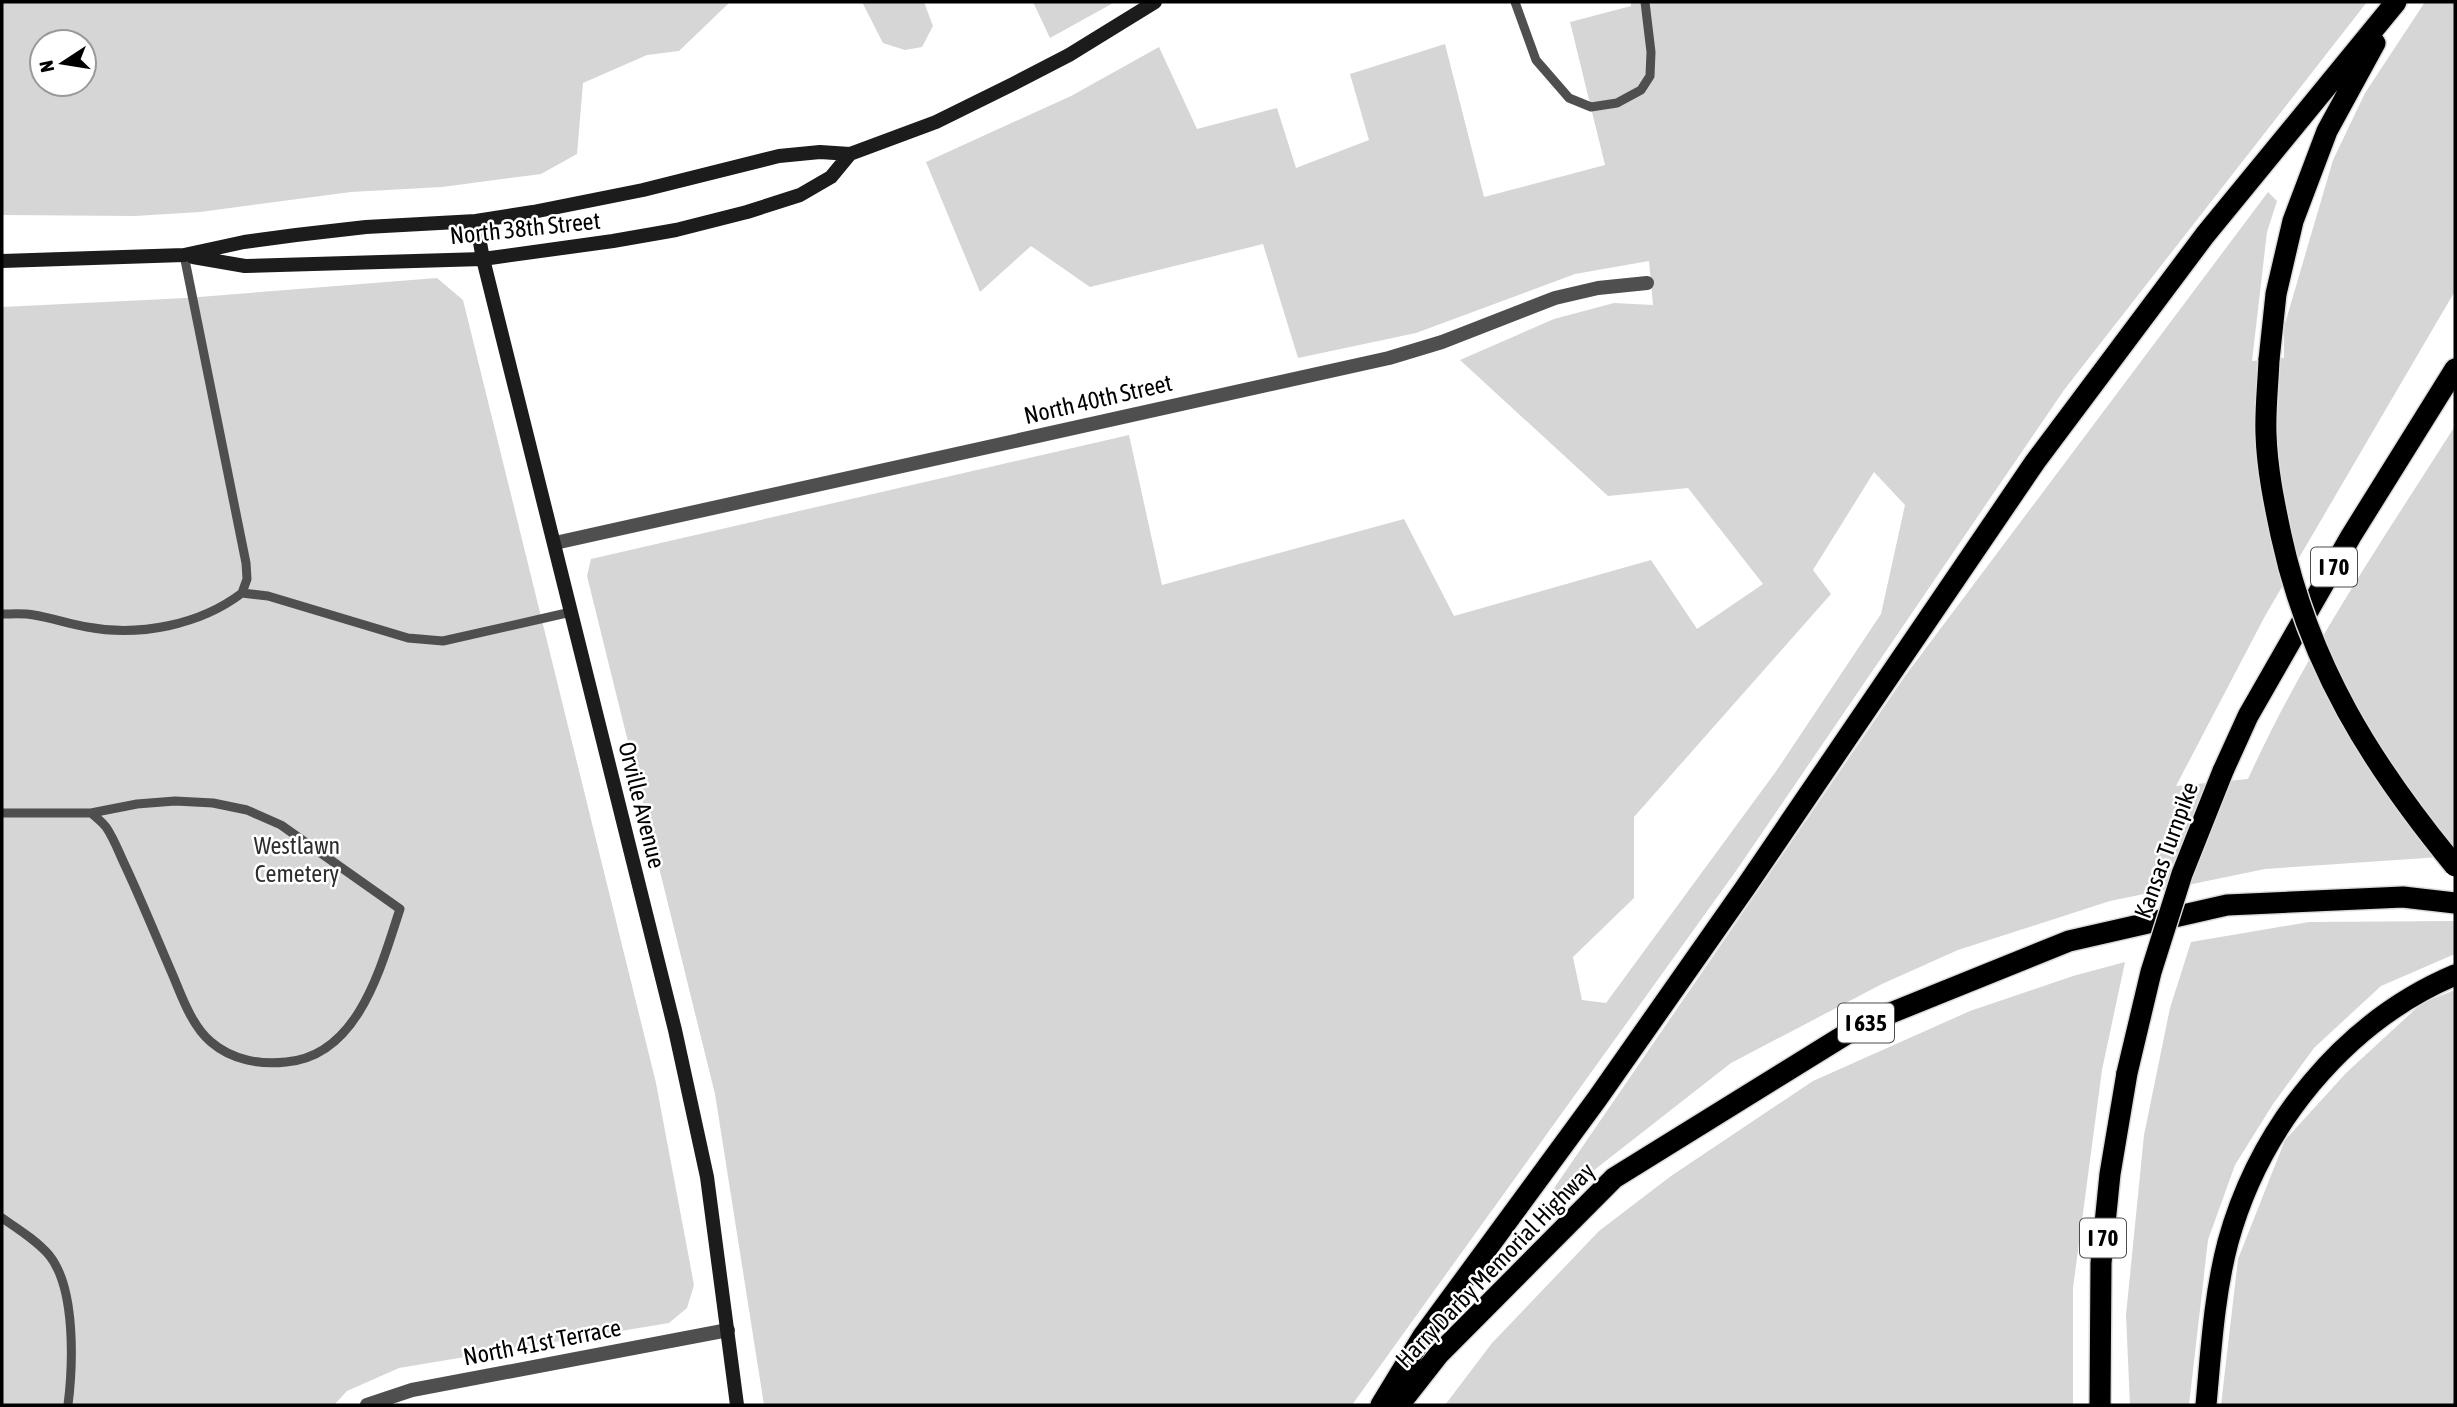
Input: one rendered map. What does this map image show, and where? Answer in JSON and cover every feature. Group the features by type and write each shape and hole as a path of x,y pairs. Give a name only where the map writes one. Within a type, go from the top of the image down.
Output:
{"highway":[{"path":"2397,2 2327,131 2292,221 2276,294 2269,360 2266,435 2272,496 2286,560 2305,624 2332,686 2370,751 2412,813 2455,866"},
{"path":"1381,1405 1423,1336 1597,1098 1745,888 2035,462 2205,235 2397,2"},
{"name":"Kansas Turnpike","path":"2100,1405 2101,1263 2110,1174 2127,1073 2151,972 2178,886 2223,771 2248,716 2351,536 2455,369"},
{"name":"Harry Darby Memorial Highway","path":"1399,1405 1439,1354 1614,1178 1861,1025 2069,941 2227,905 2403,897 2455,903"},
{"path":"2206,1405 2215,1313 2228,1243 2244,1194 2267,1146 2291,1108 2322,1070 2358,1035 2403,1003 2455,975"}],"main road":[{"name":"North 38th Street","path":"2,261 184,255 296,235 366,227 475,221 643,190 779,156 820,152 850,154 936,122 1013,84 1069,55 1155,2"},
{"name":"North 38th Street","path":"184,255 245,266 483,259 664,232 747,212 800,195 831,177 850,154"},
{"name":"Orville Avenue","path":"475,221 707,1177 737,1405"}],"street":[{"name":"North 40th Street","path":"555,543 1389,358 1442,342 1555,298 1598,288 1647,283"},
{"name":"North 41st Terrace","path":"367,1405 412,1390 728,1330"}],"lane":[{"path":"1516,2 1536,60 1569,98 1591,107 1617,103 1641,90 1650,76 1651,52 1645,2"},
{"path":"2,614 33,614 100,629 158,627 190,620 222,608 242,593 247,579 246,563 184,255"},
{"path":"242,593 268,596 408,638 443,641 571,612"},
{"path":"2,813 91,813 137,804 175,801 213,803 247,810 281,825 400,909 364,1004 351,1025 335,1041 314,1055 295,1062 272,1064 247,1060 227,1054 210,1041 183,1000 107,828 91,813"},
{"path":"2,1218 50,1256 63,1284 72,1333 68,1405"}],"green space":[{"path":"2,2 730,2 679,51 647,55 583,83 577,154 541,174 442,187 351,192 200,212 135,216 2,215"},
{"path":"862,2 924,2 933,26 922,47 905,50 883,43"},
{"path":"1033,2 1115,2 1050,38"},
{"path":"1631,2 2367,2 2064,390 1736,871 1352,1405 764,1405 715,1094 587,576 591,559 1129,435 1162,585 1404,519 1454,616 1651,560 1697,629 1763,584 1688,488 1608,496 1460,360 1554,319 1614,303 1653,305 1649,261 1575,274 1416,333 1298,358 1263,244 1090,287 1031,246 980,292 926,162 1071,96 1159,47 1197,129 1277,108 1296,168 1369,140 1350,74 1445,44 1484,197 1605,165 1570,22 1631,6","holes":["1874,472 1905,505 1881,614 1777,770 1606,1003 1582,1000 1573,957 1634,898 1634,817 1831,594 1813,570"]},
{"path":"2425,2 2455,2 2455,291 2265,616 2176,786 2248,779 2319,643 2455,426 2455,856 2265,869 2110,901 1958,950 1882,984 1731,1063 1561,1196 1550,1194 1905,676 2268,192 2277,201 2267,232 2252,361 2284,358 2284,327 2333,160 2365,93"},
{"name":"Westlawn Cemetery","path":"437,278 463,300 656,1083 694,1285 687,1308 669,1323 399,1368 347,1391 334,1405 2,1405 2,307 186,298"},
{"path":"2455,921 2455,954 2381,986 2314,1048 2273,1104 2235,1165 2208,1240 2189,1405 2130,1405 2126,1315 2144,1135 2170,1008 2191,942 2309,922"},
{"path":"2125,962 2102,1070 2073,1288 2073,1405 1445,1405 1492,1343 1599,1231 1671,1176 1813,1081 1970,1011 2073,976"},
{"path":"2455,990 2455,1405 2221,1405 2238,1259 2285,1140 2346,1073 2422,1003"}]}
